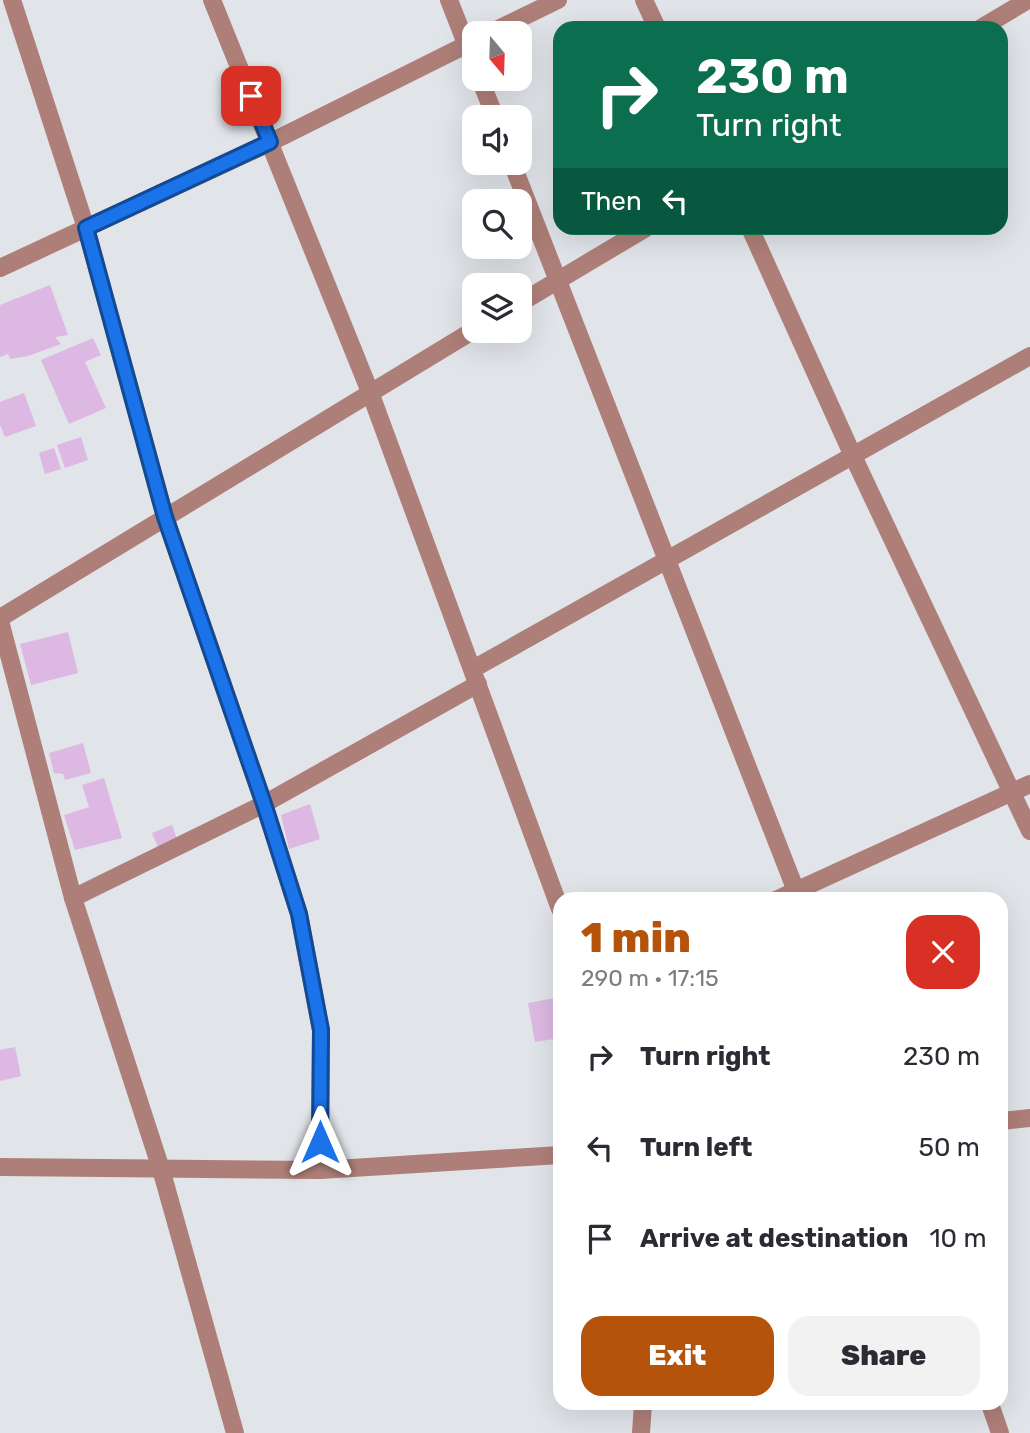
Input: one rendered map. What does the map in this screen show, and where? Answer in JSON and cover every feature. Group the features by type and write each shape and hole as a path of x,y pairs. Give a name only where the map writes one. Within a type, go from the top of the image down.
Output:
{"street":[{"path":"12,0 86,228 165,517 299,914 321,1030 320,1170"},
{"path":"212,0 370,392 554,892"},
{"path":"449,0 462,25"},
{"path":"515,21 558,0"},
{"path":"644,0 654,21"},
{"path":"993,21 1028,0"},
{"path":"0,268 270,142 462,47"},
{"path":"517,175 796,891 1030,784"},
{"path":"532,296 634,235"},
{"path":"753,235 853,456 1030,831"},
{"path":"235,1433 161,1169 74,898 0,620 462,337"},
{"path":"74,898 264,804 666,561 1030,356"},
{"path":"1008,1120 1030,1118"},
{"path":"0,1167 320,1170 553,1155"},
{"path":"640,1433 642,1410"},
{"path":"992,1410 1000,1433"}],"building":[{"path":"50,285 68,335 55,337 61,344 28,356 10,359 8,354 0,357 0,305"},
{"path":"93,338 101,355 85,362 106,408 69,424 41,360"},
{"path":"24,393 36,426 5,437 0,425 0,402"},
{"path":"81,437 88,460 65,468 57,445"},
{"path":"54,448 61,469 45,474 39,453"},
{"path":"68,632 78,673 31,685 20,644"},
{"path":"83,743 91,773 65,780 63,774 54,773 49,753"},
{"path":"104,778 122,838 75,850 64,815 89,807 82,785"},
{"path":"310,804 320,839 289,849 281,815"},
{"path":"172,825 178,842 159,850 152,833"},
{"path":"553,998 553,1039 535,1042 528,1003"},
{"path":"15,1047 21,1076 0,1081 0,1050"}],"route":[{"path":"251,96 270,142 86,228 165,517 299,914 321,1030 320,1142"}]}
